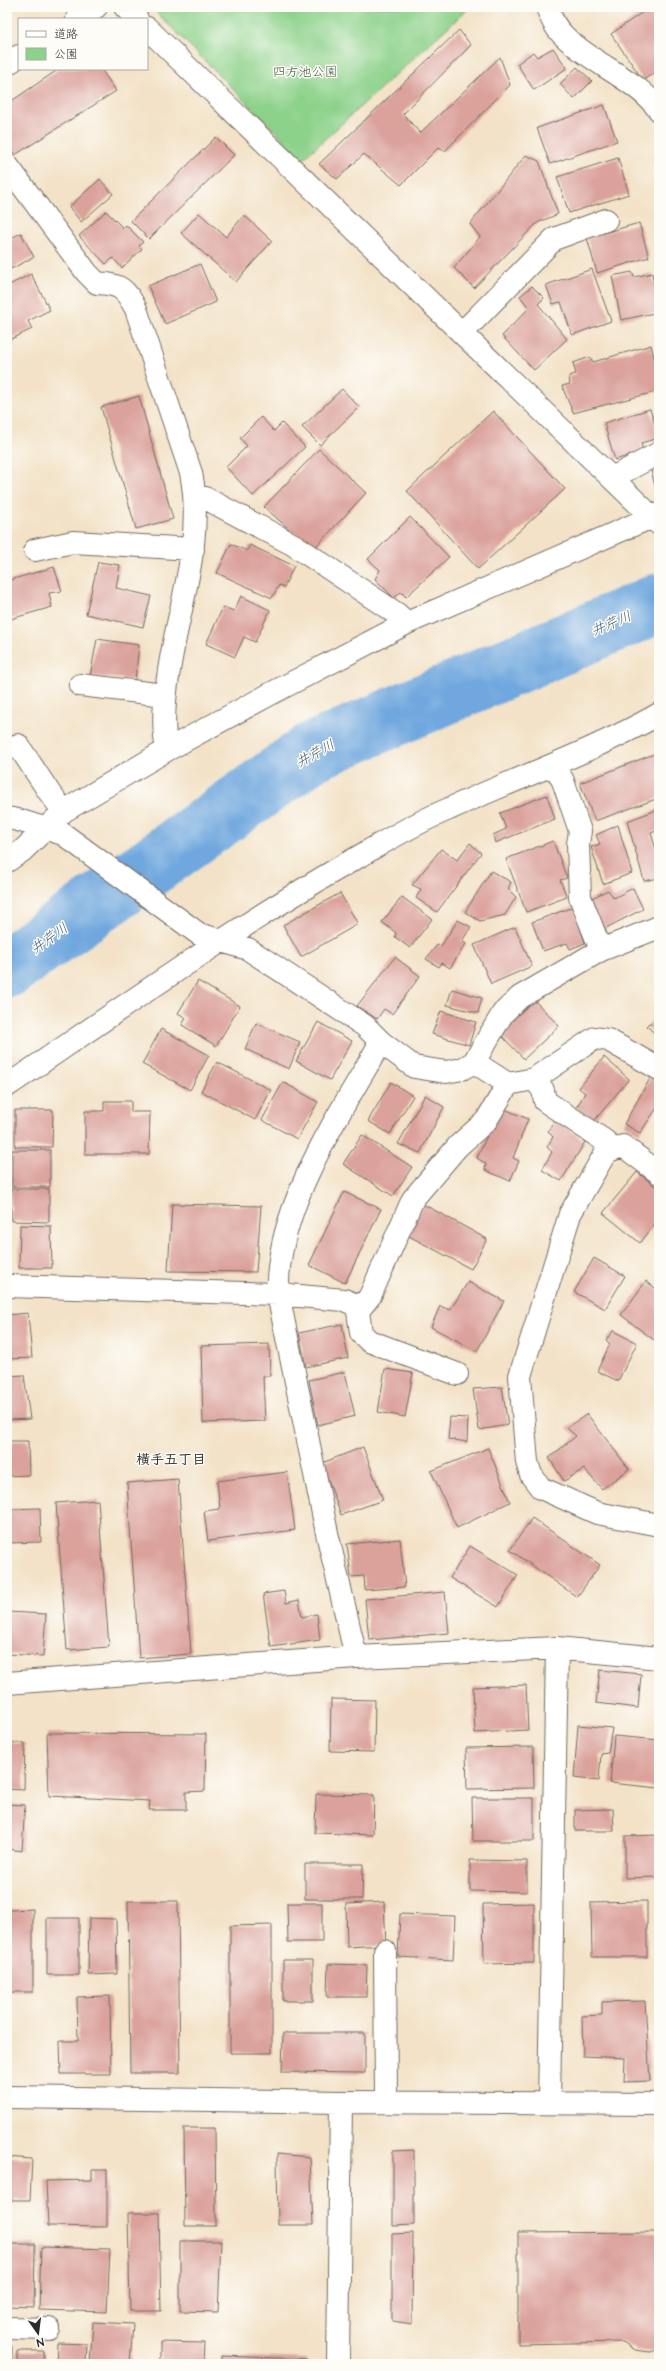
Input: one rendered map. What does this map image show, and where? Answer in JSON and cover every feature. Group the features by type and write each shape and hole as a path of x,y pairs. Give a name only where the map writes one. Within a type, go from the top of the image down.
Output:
{"street":[{"path":"79,18 96,7"},
{"path":"125,7 136,18"},
{"path":"547,7 552,21 564,36 633,86 659,110"},
{"path":"7,861 55,831 64,811 167,750 274,692 407,624 656,518 612,478 148,29"},
{"path":"7,64 18,57"},
{"path":"7,165 87,273 97,283 114,284 126,292 136,309 191,473 196,497 193,549 170,661 165,695 163,732 167,750"},
{"path":"462,333 554,239 606,220"},
{"path":"612,478 659,453"},
{"path":"196,497 205,498 294,545 398,614 407,624"},
{"path":"35,550 73,542 193,549"},
{"path":"80,685 165,695"},
{"path":"7,1086 220,941 365,853 448,809 555,766 620,736 659,714"},
{"path":"18,745 51,795 64,811"},
{"path":"555,766 563,781 580,831 578,844 580,897 601,950"},
{"path":"7,818 55,831 199,934 248,949 365,1026 381,1042 414,1067 446,1072 462,1069 474,1062 503,1013 520,997 601,950 659,926"},
{"path":"474,1062 508,1084 534,1080 595,1038 608,1040 659,1069"},
{"path":"356,1657 327,1533 278,1294 277,1275 281,1248 311,1166 381,1042"},
{"path":"534,1080 543,1090 545,1101 604,1141 613,1149"},
{"path":"358,1311 370,1296 413,1199 458,1146 486,1121 508,1084"},
{"path":"659,1173 623,1146 606,1152 570,1214 520,1376 526,1462 531,1475 541,1488 597,1513 659,1525"},
{"path":"7,1286 278,1294 344,1300 354,1304 358,1311 361,1333 369,1341 456,1374"},
{"path":"549,2103 557,1648"},
{"path":"7,1683 356,1657 557,1648 659,1658"},
{"path":"385,1951 386,2102"},
{"path":"7,2097 341,2102 659,2104"},
{"path":"338,2364 341,2102"},
{"path":"7,2328 49,2329"}],"green space":[{"name":"四方池公園","path":"151,7 470,7 303,159"}],"building":[{"path":"650,7 659,7 659,70 643,80 611,34"},
{"path":"459,30 471,45 403,114 420,133 500,57 510,85 445,151 438,148 401,185 364,154 337,179 319,164"},
{"path":"553,48 567,68 534,90 517,64 533,52 537,57"},
{"path":"577,67 592,81 574,99 560,84"},
{"path":"58,70 102,70 116,91 15,155 7,142 7,104"},
{"path":"604,105 617,141 550,164 537,128"},
{"path":"216,137 234,155 149,239 131,221"},
{"path":"526,155 539,161 558,214 537,223 474,288 454,268 480,237 470,224"},
{"path":"618,158 629,194 569,213 557,177"},
{"path":"100,179 113,194 81,222 69,207"},
{"path":"106,211 123,228 126,225 143,242 139,246 142,249 122,268 113,258 106,264 79,236"},
{"path":"199,213 226,237 244,215 272,241 236,282 181,233"},
{"path":"639,223 649,257 597,273 587,238"},
{"path":"21,233 34,257 7,271 7,240"},
{"path":"200,264 216,302 165,324 148,286"},
{"path":"592,269 611,321 572,335 561,302 553,304 546,285"},
{"path":"632,272 634,277 652,273 654,284 659,283 659,312 621,320 612,276"},
{"path":"31,274 50,310 28,321 32,329 7,341 7,286"},
{"path":"532,286 544,298 538,304 567,339 534,370 502,336 529,308 520,296"},
{"path":"651,345 657,369 659,369 659,391 573,413 562,386 570,384 569,376 576,374 573,363 590,357 593,362"},
{"path":"342,389 359,407 320,445 302,427"},
{"path":"139,396 173,519 136,529 101,407"},
{"path":"650,409 659,438 641,443 643,451 615,460 604,423"},
{"path":"493,411 565,489 478,569 407,491"},
{"path":"261,417 274,431 282,423 305,447 253,496 226,467 247,446 240,438"},
{"path":"319,449 366,493 313,550 264,507"},
{"path":"659,464 659,493 657,494 650,466"},
{"path":"410,517 449,557 406,597 401,592 394,598 375,579 380,570 368,559"},
{"path":"231,544 247,551 250,545 294,566 284,587 279,585 272,598 217,573"},
{"path":"98,562 120,565 116,588 151,596 143,627 86,614"},
{"path":"54,567 62,591 49,593 52,607 7,620 7,581"},
{"path":"241,596 270,610 255,642 244,637 235,657 206,644 223,607 234,611"},
{"path":"97,639 139,645 135,680 90,676"},
{"path":"659,752 659,798 595,821 580,783"},
{"path":"547,795 555,819 495,843 493,835 506,829 500,813"},
{"path":"659,809 659,830 651,833 659,860 659,878 644,881 627,821"},
{"path":"618,825 632,873 603,884 591,847 600,844 596,835"},
{"path":"553,841 567,878 560,880 567,897 526,912 506,859"},
{"path":"470,843 481,853 437,912 416,898 421,889 412,885 441,849 457,860"},
{"path":"491,871 511,882 508,889 516,897 505,915 480,921 465,912"},
{"path":"633,888 643,909 602,930 586,901 608,890 614,898"},
{"path":"340,893 358,924 301,957 283,925"},
{"path":"402,897 432,919 410,948 395,937 396,933 382,922"},
{"path":"573,907 585,943 570,949 567,943 543,951 532,922"},
{"path":"458,920 471,927 462,941 466,944 450,968 442,963 439,967 426,959 437,945 441,946"},
{"path":"515,927 532,966 491,984 474,945"},
{"path":"395,957 420,976 392,1014 384,1009 377,1019 357,1006"},
{"path":"198,981 240,1006 216,1046 182,1025 186,1018 178,1013"},
{"path":"452,989 482,998 478,1013 447,1005"},
{"path":"534,1000 559,1026 524,1059 499,1033"},
{"path":"441,1011 476,1022 469,1045 432,1034"},
{"path":"659,1014 659,1038 647,1026"},
{"path":"318,1022 352,1041 330,1080 296,1061"},
{"path":"256,1023 300,1042 289,1069 245,1049"},
{"path":"161,1029 209,1055 190,1090 142,1064"},
{"path":"604,1057 629,1079 594,1121 576,1108 585,1093 579,1088"},
{"path":"217,1062 271,1090 255,1120 201,1091"},
{"path":"652,1075 659,1080 659,1105 640,1133 624,1124"},
{"path":"283,1082 318,1102 297,1139 262,1120"},
{"path":"391,1082 413,1096 390,1134 368,1121"},
{"path":"425,1095 444,1107 420,1153 398,1144"},
{"path":"104,1101 131,1101 131,1112 150,1112 149,1154 85,1154 85,1111 104,1111"},
{"path":"500,1107 528,1119 513,1158 519,1161 510,1181 485,1170 486,1164 477,1158"},
{"path":"15,1110 53,1110 52,1147 15,1147"},
{"path":"556,1119 585,1142 561,1181 542,1170 552,1152 547,1147 553,1137 548,1131"},
{"path":"362,1135 412,1167 393,1196 343,1164"},
{"path":"12,1150 50,1150 50,1187 12,1187"},
{"path":"637,1172 659,1189 659,1197 656,1200 659,1202 659,1219 640,1243 603,1213"},
{"path":"11,1189 49,1189 49,1222 11,1221"},
{"path":"344,1192 381,1209 345,1283 309,1265"},
{"path":"172,1204 261,1206 256,1272 168,1271"},
{"path":"423,1204 487,1239 471,1269 407,1235"},
{"path":"20,1225 51,1226 52,1268 19,1268"},
{"path":"594,1258 625,1276 605,1309 574,1292"},
{"path":"646,1281 659,1291 659,1334 654,1340 621,1315"},
{"path":"468,1282 504,1301 477,1351 431,1327 440,1306 450,1310"},
{"path":"28,1313 32,1358 7,1359 7,1315"},
{"path":"342,1324 348,1358 306,1367 299,1333"},
{"path":"613,1331 637,1343 618,1381 597,1371 610,1344 606,1340"},
{"path":"269,1344 270,1376 263,1376 265,1421 203,1423 201,1346"},
{"path":"385,1369 413,1373 405,1417 378,1412"},
{"path":"345,1372 355,1416 318,1425 309,1380"},
{"path":"24,1375 30,1419 7,1420 7,1376"},
{"path":"502,1387 508,1425 479,1430 473,1389"},
{"path":"587,1414 629,1469 602,1489 584,1469 564,1481 549,1458 576,1436 567,1428"},
{"path":"450,1417 468,1418 467,1442 448,1439"},
{"path":"7,1441 28,1441 29,1475 7,1476"},
{"path":"363,1447 383,1500 341,1515 322,1463"},
{"path":"488,1448 510,1502 457,1528 431,1471"},
{"path":"287,1472 295,1530 208,1541 204,1511 220,1509 217,1481"},
{"path":"178,1479 191,1654 139,1658 127,1483"},
{"path":"98,1500 109,1647 67,1650 56,1503"},
{"path":"40,1508 41,1542 7,1543 7,1509"},
{"path":"532,1518 600,1565 577,1597 510,1550"},
{"path":"400,1539 405,1587 365,1590 364,1576 351,1577 347,1544"},
{"path":"470,1546 518,1575 498,1607 450,1578"},
{"path":"284,1591 286,1603 299,1600 302,1617 317,1614 320,1640 271,1647 263,1594"},
{"path":"445,1592 449,1633 369,1640 365,1599"},
{"path":"7,1612 46,1614 43,1656 7,1654"},
{"path":"600,1670 641,1674 638,1708 596,1703"},
{"path":"526,1685 528,1730 475,1733 473,1687"},
{"path":"331,1699 375,1700 374,1752 330,1751"},
{"path":"578,1725 612,1728 608,1753 601,1754 599,1781 574,1778"},
{"path":"47,1733 206,1734 205,1791 186,1792 186,1810 149,1810 150,1801 49,1796"},
{"path":"614,1736 659,1740 659,1788 610,1783"},
{"path":"7,1743 25,1743 24,1790 7,1789"},
{"path":"533,1747 534,1788 467,1789 466,1748"},
{"path":"316,1794 374,1795 373,1835 315,1833"},
{"path":"472,1798 534,1798 534,1841 473,1841"},
{"path":"7,1804 25,1805 22,1851 7,1849"},
{"path":"613,1809 614,1831 575,1831 575,1810"},
{"path":"659,1835 659,1877 625,1878 625,1836"},
{"path":"470,1860 527,1861 527,1892 470,1891"},
{"path":"305,1864 363,1864 362,1899 305,1899"},
{"path":"128,1901 178,1901 180,2073 130,2073"},
{"path":"647,1901 647,1957 592,1957 591,1902"},
{"path":"384,1902 386,1945 347,1947 346,1904"},
{"path":"287,1903 322,1903 322,1942 288,1942"},
{"path":"534,1903 534,1963 484,1964 483,1904"},
{"path":"33,1909 33,1992 7,1992 7,1910"},
{"path":"400,1914 455,1916 453,1960 398,1957"},
{"path":"47,1918 79,1918 79,1975 47,1975"},
{"path":"89,1918 116,1919 117,1974 88,1975"},
{"path":"272,1925 272,2053 230,2053 230,1926"},
{"path":"283,1960 313,1960 313,2001 283,2001"},
{"path":"328,1964 367,1965 366,1997 327,1997"},
{"path":"110,1996 111,2074 61,2074 60,2041 78,2041 77,1997"},
{"path":"645,2001 650,2081 624,2082 625,2058 583,2056 582,2016 602,2015 602,2002"},
{"path":"283,2033 365,2033 365,2073 282,2072"},
{"path":"184,2128 215,2128 216,2226 185,2226"},
{"path":"414,2150 414,2225 393,2226 393,2151"},
{"path":"277,2154 310,2157 313,2225 278,2225"},
{"path":"7,2157 32,2159 30,2200 7,2200"},
{"path":"92,2170 107,2170 107,2227 48,2226 46,2181 92,2180"},
{"path":"128,2213 159,2213 161,2311 130,2311"},
{"path":"659,2232 659,2350 650,2352 635,2350 623,2342 518,2344 518,2233"},
{"path":"413,2233 412,2324 392,2321 392,2234"},
{"path":"180,2241 221,2241 218,2312 180,2311"},
{"path":"7,2244 35,2244 34,2307 7,2306"},
{"path":"41,2247 110,2249 107,2312 39,2310"},
{"path":"93,2322 133,2324 130,2364 90,2364"},
{"path":"160,2342 204,2343 203,2364 160,2364"},
{"path":"57,2343 87,2344 86,2364 56,2364"},
{"path":"7,2346 12,2346 12,2364 7,2364"},
{"path":"17,2351 44,2351 44,2364 17,2364"},
{"path":"221,2356 307,2359 307,2364 221,2364"}],"waterway":[{"name":"井芹川","path":"7,968 312,752 659,603"}],"district":[{"name":"横手五丁目","path":"171,1459"}]}
